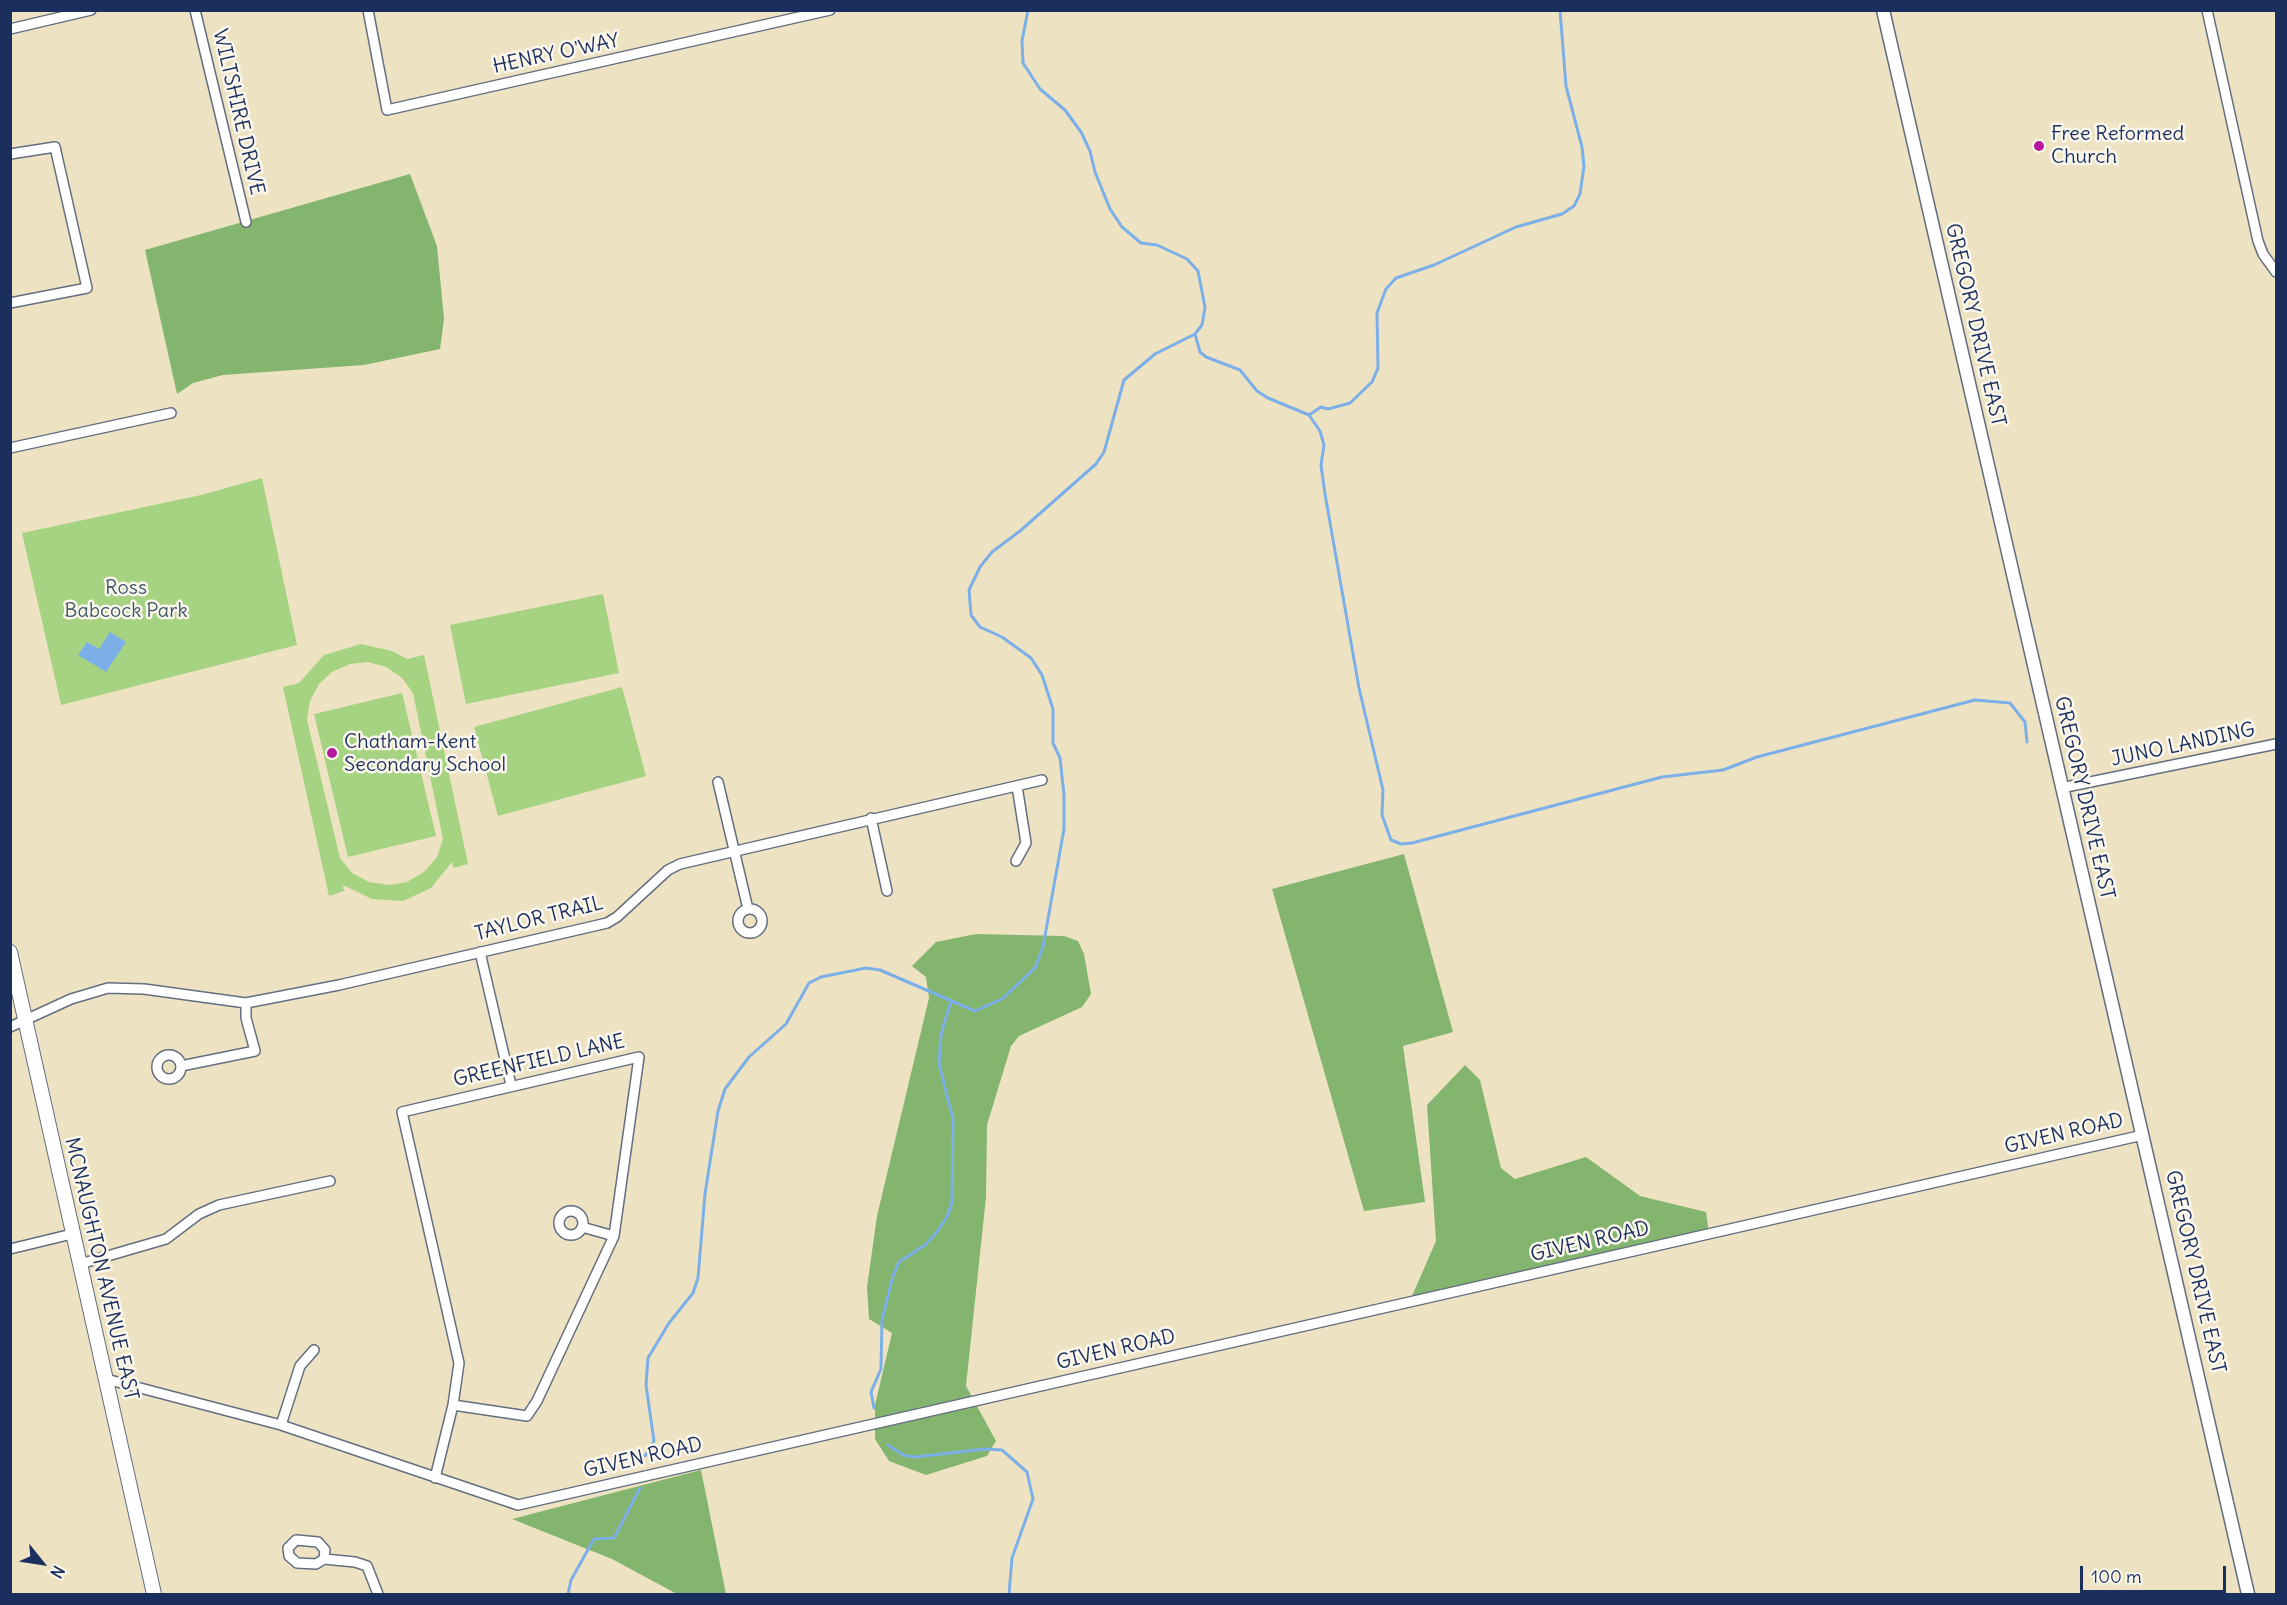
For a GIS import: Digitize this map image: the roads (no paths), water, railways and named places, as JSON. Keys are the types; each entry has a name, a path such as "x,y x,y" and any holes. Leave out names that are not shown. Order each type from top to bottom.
{"main road":[{"name":"MCNAUGHTON AVENUE EAST","path":"10,952 154,1594"}],"street":[{"path":"10,29 91,10"},
{"name":"WILTSHIRE DRIVE","path":"195,10 246,222"},
{"name":"HENRY O'WAY","path":"368,10 387,110 830,10"},
{"name":"GREGORY DRIVE EAST","path":"1882,10 2248,1594"},
{"path":"2207,10 2258,241 2263,254 2277,272"},
{"path":"10,154 55,147 87,288 10,303"},
{"path":"10,448 171,413"},
{"name":"JUNO LANDING","path":"2061,788 2277,744"},
{"name":"TAYLOR TRAIL","path":"10,1027 71,999 108,988 144,989 246,1003 339,985 607,923 668,870 680,864 1042,780"},
{"path":"718,782 748,909"},
{"path":"1016,861 1026,843 1017,786"},
{"path":"871,818 887,891"},
{"path":"480,952 511,1085"},
{"path":"181,1066 255,1052 246,1018 246,1003"},
{"name":"GREENFIELD LANE","path":"435,1478 453,1405 459,1363 402,1112 639,1057 614,1236 542,1391 527,1416 453,1405"},
{"name":"GIVEN ROAD","path":"106,1380 281,1425 518,1505 2143,1135"},
{"path":"80,1264 166,1239 200,1214 219,1204 330,1181"},
{"path":"582,1227 614,1236"},
{"path":"10,1249 72,1234"},
{"path":"281,1425 300,1366 314,1350"},
{"path":"324,1559 356,1562 367,1566 378,1594"}],"water":[{"path":"110,632 126,642 106,672 78,655 87,642 99,649"}],"waterway":[{"path":"645,1456 654,1441 646,1385 648,1358 669,1323 693,1293 698,1278 705,1194 718,1111 725,1089 749,1057 786,1024 809,983 821,977 866,968 880,970 975,1011 1002,999 1035,968 1043,947 1064,829 1064,795 1060,758 1053,743 1053,709 1042,675 1031,658 1002,637 980,627 971,615 969,590 980,567 992,552 1020,531 1096,464 1104,452 1124,380 1155,354 1195,334 1202,325 1205,307 1198,271 1187,259 1157,245 1141,243 1122,227 1110,209 1081,132 1065,110 1040,89 1023,63 1022,41 1028,10"},
{"path":"1309,415 1321,407 1328,409 1350,403 1372,382 1378,368 1377,313 1386,289 1396,278 1434,265 1516,227 1562,214 1574,206 1580,194 1584,166 1582,147 1566,86 1560,10"},
{"path":"1195,334 1200,352 1206,357 1240,370 1257,391 1309,415 1320,431 1324,445 1321,465 1325,494 1359,688 1383,790 1382,815 1391,840 1401,844 1412,843 1662,777 1723,770 1757,757 1975,700 2010,703 2025,722 2027,742"},
{"path":"874,1408 871,1392 881,1369 882,1320 893,1276 899,1262 925,1245 936,1233 947,1217 952,1202 953,1119 939,1064 941,1034 951,1001"},
{"path":"888,1445 903,1455 915,1457 985,1449 1002,1450 1027,1472 1033,1499 1012,1558 1009,1594"},
{"path":"568,1594 571,1580 594,1539 614,1538 640,1488"}],"place":[{"name":"Free Reformed Church","path":"2039,146"},
{"name":"Chatham-Kent Secondary School","path":"332,753"}],"park label":[{"name":"Ross Babcock Park","path":"126,600"}]}
